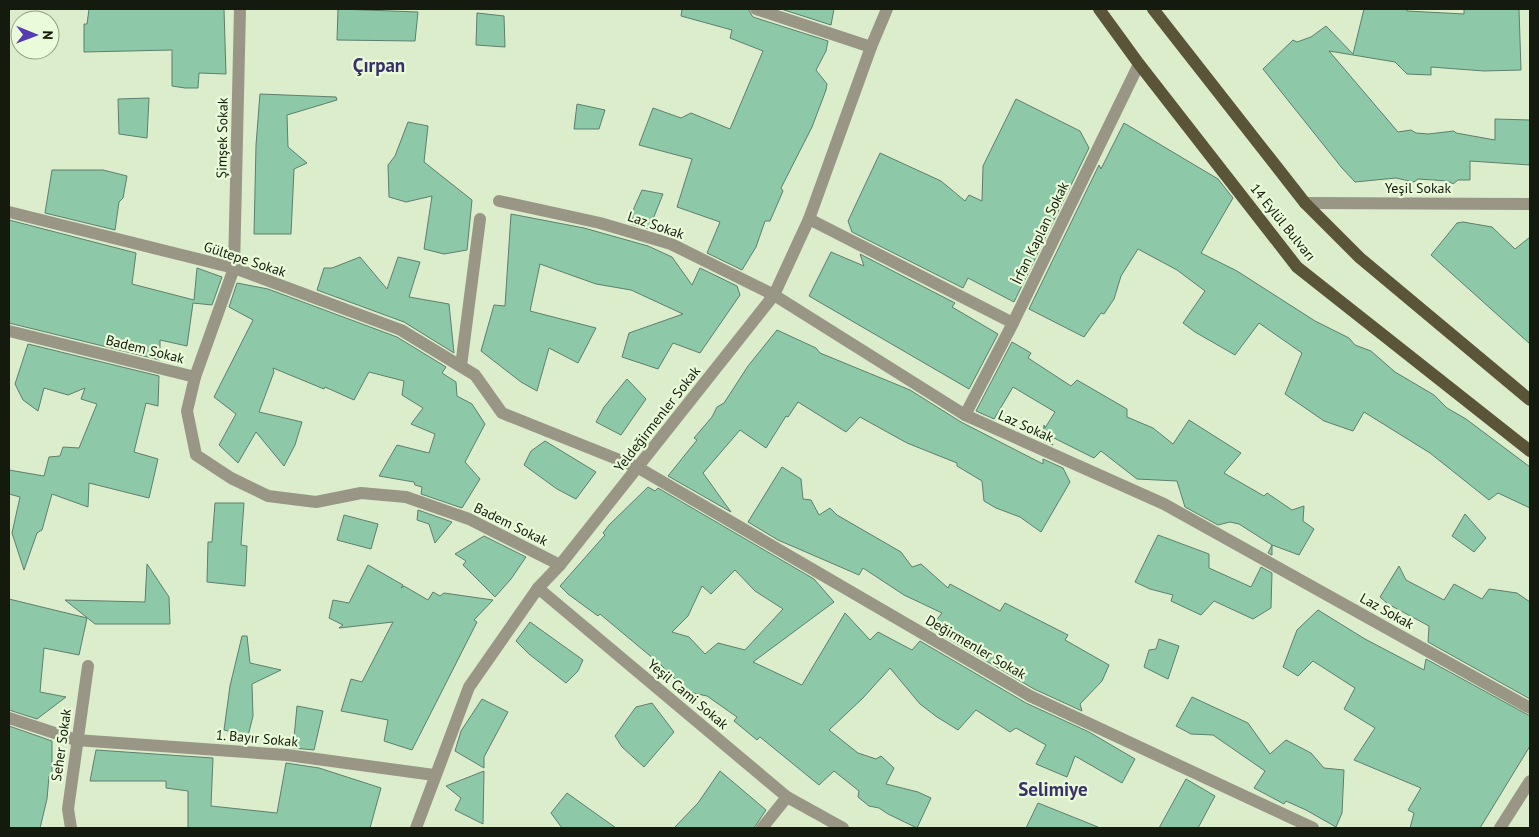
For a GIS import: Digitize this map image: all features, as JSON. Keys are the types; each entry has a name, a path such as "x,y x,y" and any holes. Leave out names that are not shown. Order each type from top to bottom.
{"main road":[{"name":"14 Eylül Bulvarı","path":"1099,9 1138,64 1297,267 1530,451"},
{"path":"1154,9 1305,202 1360,258 1530,400"}],"street":[{"name":"Şimşek Sokak","path":"195,377 234,268 240,9"},
{"path":"756,9 871,47"},
{"name":"Yeldeğirmenler Sokak","path":"416,828 434,775 469,687 538,588 560,565 774,295 809,219 871,47 887,9"},
{"name":"İrfan Kaplan Sokak","path":"965,415 1013,323 1138,64"},
{"name":"Laz Sokak","path":"499,201 600,223 671,244 774,295 965,415 1164,504 1530,708"},
{"name":"Yeşil Sokak","path":"1305,202 1530,204"},
{"name":"Gültepe Sokak","path":"9,212 234,268 401,330 475,375 502,413 637,467"},
{"path":"461,366 480,219"},
{"path":"809,219 1013,323"},
{"name":"Badem Sokak","path":"9,331 195,377 187,411 196,455 231,478 268,496 316,502 361,493 406,497 469,519 560,565"},
{"name":"Değirmenler Sokak","path":"637,467 1030,696 1313,828"},
{"name":"Yeşil Cami Sokak","path":"538,588 787,797 844,828"},
{"name":"Seher Sokak","path":"71,828 68,809 76,740 88,666"},
{"name":"1. Bayır Sokak","path":"9,718 76,740 287,755 434,775"},
{"path":"1500,828 1530,782"},
{"path":"762,828 787,797"}],"building":[{"path":"89,9 224,9 226,74 199,73 198,88 172,86 172,50 84,52 84,24 87,24"},
{"path":"338,9 418,12 415,41 337,40"},
{"path":"682,9 748,9 753,17 828,41 826,51 816,70 827,84 826,90 812,127 781,188 783,191 770,221 765,221 756,247 742,270 707,253 720,222 677,207 692,159 639,145 653,108 681,118 691,113 730,129 763,51 730,38 732,30 681,16"},
{"path":"781,9 834,9 831,25"},
{"path":"1364,9 1407,9 1407,11 1464,14 1464,9 1519,9 1521,70 1484,71 1431,67 1431,75 1407,74 1395,62 1329,51 1398,132 1411,130 1416,133 1428,134 1454,131 1456,133 1495,140 1495,119 1530,120 1530,165 1470,161 1470,180 1458,180 1453,184 1448,181 1418,179 1414,182 1396,178 1355,182 1263,69 1293,40 1297,42 1311,37 1326,26 1353,54"},
{"path":"477,13 504,16 505,47 476,45"},
{"path":"260,94 336,97 337,100 287,115 288,147 307,163 294,169 291,234 254,234 256,145"},
{"path":"149,98 147,138 119,134 118,99"},
{"path":"1016,99 1080,131 1089,148 1014,302 968,278 963,288 852,232 848,221 880,153 941,181 965,201 969,195 982,201 983,166"},
{"path":"577,104 605,110 599,129 574,129"},
{"path":"408,122 428,126 424,162 472,200 467,250 444,254 424,249 432,196 406,202 389,197 388,165 395,156"},
{"path":"1124,123 1218,179 1233,198 1201,253 1237,271 1315,321 1349,338 1355,345 1371,351 1395,372 1434,395 1447,408 1466,419 1530,467 1530,508 1498,493 1489,500 1430,453 1364,412 1353,431 1324,421 1285,394 1302,353 1259,323 1235,355 1195,332 1183,323 1205,291 1177,270 1138,249 1121,276 1114,299 1104,314 1101,313 1084,337 1029,309 1099,165 1101,169"},
{"path":"52,170 103,170 127,176 123,198 119,202 115,230 45,213"},
{"path":"642,190 663,194 649,229 631,224 634,208"},
{"path":"511,214 584,228 648,246 672,257 692,285 700,268 737,286 740,295 700,353 673,343 658,369 622,357 629,333 683,314 631,290 596,284 540,264 530,311 596,328 578,363 549,348 537,391 521,382 481,351 494,305 505,306"},
{"path":"9,220 136,253 132,284 194,300 197,268 222,277 212,305 193,303 187,346 160,340 160,360 9,323"},
{"path":"1463,222 1492,227 1515,249 1530,237 1530,344 1431,255 1457,223"},
{"path":"831,252 864,266 860,254 955,303 952,307 998,334 969,389 809,296"},
{"path":"360,257 387,289 398,257 420,262 409,297 449,304 454,353 404,322 317,290 324,268 332,268"},
{"path":"237,283 268,289 397,337 446,367 442,373 456,382 457,396 472,404 485,424 465,462 480,479 462,508 421,494 422,487 415,485 414,482 379,476 397,445 429,453 435,434 411,424 423,408 402,395 404,381 369,372 354,400 273,368 274,372 259,412 302,422 295,445 284,466 256,432 238,463 219,445 236,414 214,397 253,320 229,307"},
{"path":"777,330 816,348 820,353 910,390 961,422 1043,464 1043,459 1063,468 1070,482 1041,532 1020,517 996,508 984,501 982,481 957,466 957,463 907,443 860,417 846,432 798,402 788,417 786,416 766,448 740,430 703,473 731,512 668,476 697,440 694,438 712,417 717,407 724,403 748,366"},
{"path":"1012,342 1031,353 1028,358 1071,386 1077,380 1127,409 1127,417 1153,428 1173,444 1189,420 1241,453 1224,473 1264,496 1267,493 1292,510 1304,506 1303,521 1314,529 1299,555 1272,545 1239,524 1230,522 1218,525 1185,507 1177,481 1137,479 1101,451 1094,458 1048,435 1053,445 1043,441 1044,425 1045,428 1055,412 1013,387 994,419 976,411"},
{"path":"28,344 159,376 158,406 146,403 134,452 158,459 149,498 89,483 88,507 52,494 42,530 37,533 24,570 12,533 20,497 9,494 9,470 44,476 49,457 60,456 63,447 79,448 97,404 81,399 85,388 68,395 44,388 38,411 23,400 15,384"},
{"path":"627,379 646,399 621,435 596,422 604,407"},
{"path":"545,441 596,472 576,499 557,489 524,465 531,451"},
{"path":"782,467 801,479 803,499 811,500 819,515 830,508 837,515 901,552 912,567 921,564 948,588 950,584 1000,611 1005,603 1068,635 1065,640 1109,665 1102,681 1080,704 1082,711 1034,689 930,628 942,613 904,595 863,568 859,575 778,540 748,522"},
{"path":"648,487 655,491 658,488 814,579 834,602 753,662 802,685 845,613 870,640 878,632 912,650 920,641 1026,703 1089,732 1135,759 1122,783 1075,756 1067,777 1036,764 1046,745 1016,728 1010,732 976,710 958,730 920,704 890,668 863,698 829,730 858,753 876,759 881,756 894,768 886,784 918,792 931,798 917,828 879,808 869,806 858,797 859,791 834,771 819,785 760,737 757,740 734,721 737,717 707,696 688,692 661,665 600,614 598,616 560,586 605,535 603,533","holes":["735,570 755,591 783,609 745,650 718,643 705,654 689,637 672,632 688,616 702,586 711,594"]},
{"path":"215,503 244,503 241,545 247,546 245,586 207,582 208,542 212,542"},
{"path":"418,510 452,522 435,543 429,524 417,520"},
{"path":"1465,514 1486,538 1474,552 1452,536"},
{"path":"344,515 378,524 371,549 337,540"},
{"path":"1158,535 1209,554 1209,568 1251,587 1261,567 1272,573 1271,608 1253,619 1214,601 1201,615 1171,601 1173,595 1150,589 1135,582"},
{"path":"484,536 526,557 511,579 495,597 463,565 466,561 455,554"},
{"path":"1272,545 1272,555 1268,553"},
{"path":"147,564 169,597 170,624 95,624 65,600 145,602"},
{"path":"368,565 403,585 401,588 404,586 428,600 433,592 440,596 444,593 493,600 474,620 477,622 412,750 384,741 388,720 341,711 351,679 362,682 393,622 339,628 343,625 329,618 333,600 349,603"},
{"path":"1399,566 1406,580 1444,600 1454,584 1482,599 1489,589 1517,593 1530,602 1530,699 1428,642 1429,626 1388,604 1380,597"},
{"path":"9,599 87,618 79,655 44,648 40,692 66,697 37,719 9,710"},
{"path":"1318,610 1365,639 1424,670 1426,659 1530,716 1530,746 1480,828 1410,828 1414,813 1408,810 1421,788 1354,760 1375,728 1344,709 1355,688 1313,661 1298,676 1283,667 1297,630"},
{"path":"530,622 583,660 578,671 566,683 529,654 516,641"},
{"path":"242,636 247,636 250,663 281,670 252,684 253,716 248,736 224,730 230,686"},
{"path":"1159,639 1179,646 1168,679 1144,667 1149,650 1156,649"},
{"path":"1192,697 1248,723 1270,754 1286,740 1311,753 1324,768 1344,770 1342,813 1336,827 1306,810 1286,801 1284,804 1254,788 1265,771 1213,735 1191,734 1176,726"},
{"path":"482,699 508,712 484,757 484,768 455,751 461,731"},
{"path":"652,703 674,732 644,767 622,747 615,736 636,707"},
{"path":"297,706 323,711 314,750 293,748"},
{"path":"9,726 52,741 52,776 49,776 47,799 40,828 9,828"},
{"path":"96,750 213,758 211,806 277,813 286,763 319,768 381,788 370,828 188,828 188,791 166,788 166,781 90,781"},
{"path":"484,771 483,824 455,810 461,798 446,786"},
{"path":"720,771 766,810 754,828 674,828 698,803"},
{"path":"1186,779 1215,796 1198,828 1159,828"},
{"path":"567,793 616,828 562,828 551,813"},
{"path":"1038,803 1098,827 1098,828 1026,828"}],"district":[{"name":"Çırpan","path":"379,65"},
{"name":"Selimiye","path":"1053,789"}]}
